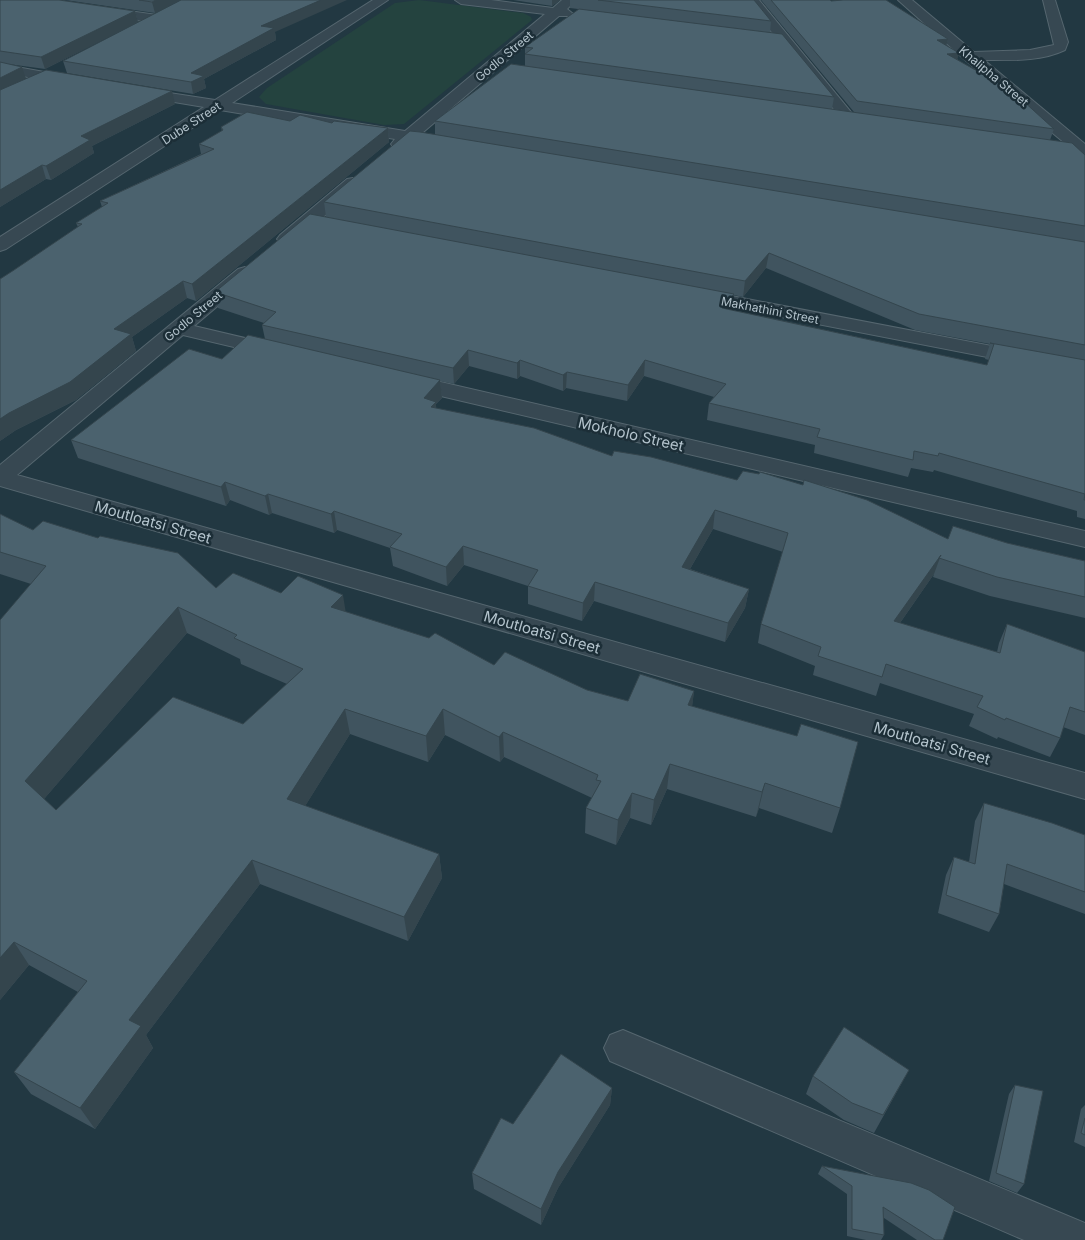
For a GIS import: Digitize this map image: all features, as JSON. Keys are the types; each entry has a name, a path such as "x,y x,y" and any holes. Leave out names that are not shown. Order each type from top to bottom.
{"street":[{"path":"26,0 157,20"},
{"name":"Dube Street","path":"0,245 382,0"},
{"path":"461,0 556,12"},
{"path":"752,0 855,121 831,117"},
{"name":"Khalipha Street","path":"904,0 1085,153"},
{"path":"969,56 1043,53 1056,50 1060,47 1061,42 1049,0"},
{"name":"Godlo Street","path":"387,155 556,12 572,7"},
{"path":"140,28 171,12"},
{"path":"768,38 787,41"},
{"path":"23,88 63,67"},
{"path":"489,67 509,70"},
{"path":"0,68 84,83"},
{"path":"122,89 458,145"},
{"path":"1056,149 1085,153"},
{"path":"273,250 366,173"},
{"path":"308,221 328,225"},
{"name":"Godlo Street","path":"0,478 258,262"},
{"name":"Makhathini Street","path":"677,292 1085,370"},
{"path":"178,328 294,355"},
{"name":"Mokholo Street","path":"381,375 1085,539"},
{"name":"Moutloatsi Street","path":"0,478 1085,786"},
{"path":"623,1048 1074,1240"}],"green space":[{"path":"419,0 523,13 531,17 532,20 404,124 384,125 266,104 259,97 267,88 395,3"}],"building":[{"path":"0,0 59,0 135,11 41,57 0,51"},
{"path":"139,0 156,0 152,2"},
{"path":"181,0 321,0 261,26 274,28 191,73 204,76 191,82 63,61"},
{"path":"598,0 754,0 771,21"},
{"path":"771,0 886,0 948,39 937,40 959,53 947,54 1011,90 1054,129 857,101"},
{"path":"579,9 782,34 834,97 525,54 533,48 525,47"},
{"path":"0,62 22,67 0,78"},
{"path":"511,64 1072,143 1085,155 1085,226 435,121"},
{"path":"46,70 172,91 81,136 90,140 0,190 0,90"},
{"path":"247,112 290,121 300,115 332,123 334,121 388,128 192,284 183,281 114,329 131,334 70,382 0,419 0,279 82,224 76,223 108,203 100,201 214,149 199,144 223,130 221,127"},
{"path":"410,131 1085,242 1085,345 919,314 769,253 745,281 324,202"},
{"path":"310,214 734,294 722,308 987,365 994,344 990,343 1085,360 1085,494 939,453 938,456 914,451 913,460 817,437 820,429 709,403 726,384 645,360 628,385 567,372 563,375 520,360 517,363 468,350 453,368 262,325 276,312 215,292"},
{"path":"248,335 440,380 424,398 436,402 431,407 534,428 612,456 614,451 651,457 737,480 743,471 759,474 760,472 803,485 804,480 867,500 948,539 953,526 1007,543 1085,561 1085,597 997,577 939,558 941,555 894,621 1000,653 1007,624 1085,652 1085,712 1070,707 1060,738 1006,718 1005,720 977,707 983,696 886,664 882,677 818,656 821,647 761,624 788,533 715,510 682,567 749,589 728,623 595,582 583,603 528,586 538,570 463,546 446,567 390,547 402,534 334,511 331,514 268,494 265,496 225,482 221,487 71,440 189,349 222,359"},
{"path":"0,514 33,530 43,521 98,538 100,536 178,553 216,588 233,573 281,593 298,576 343,595 331,607 429,638 435,633 494,665 505,652 587,690 628,701 640,674 694,691 688,705 797,736 801,724 858,742 840,808 765,783 762,792 670,764 654,800 632,793 618,820 586,808 601,781 596,780 598,775 503,732 499,737 443,709 426,736 345,709 287,799 439,854 404,917 252,860 129,1020 141,1026 80,1108 14,1072 87,981 14,942 0,958 0,620 46,566 0,552","holes":["178,607 237,635 234,638 303,669 243,724 173,697 56,810 25,781"]},
{"path":"984,803 1085,835 1085,892 1007,864 999,914 946,895 954,857 975,864"},
{"path":"844,1027 909,1070 883,1115 852,1103 813,1076"},
{"path":"561,1054 612,1088 558,1172 541,1209 472,1173 501,1118 513,1124"},
{"path":"1015,1085 1043,1091 1024,1184 996,1173"},
{"path":"1085,1118 1085,1135 1081,1133"},
{"path":"822,1166 911,1183 929,1190 955,1207 943,1240 935,1240 883,1207 884,1235 852,1229 852,1186"}]}
